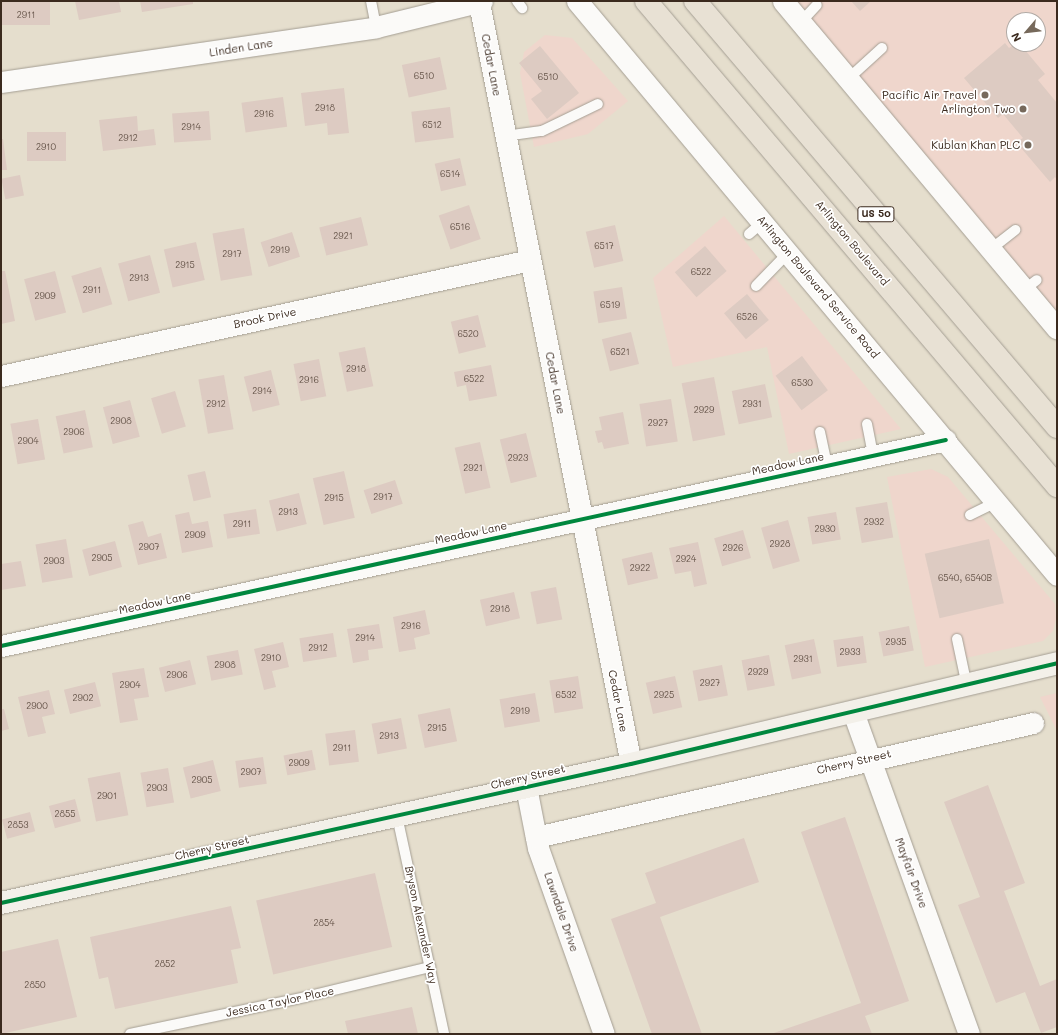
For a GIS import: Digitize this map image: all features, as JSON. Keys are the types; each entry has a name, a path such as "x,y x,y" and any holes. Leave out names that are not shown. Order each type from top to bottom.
{"highway":[{"name":"Arlington Boulevard","path":"646,1 1057,486"},
{"name":"US 50","path":"695,1 1057,428"}],"street":[{"name":"Arlington Boulevard Service Road","path":"577,1 756,228 789,252 1057,575"},
{"path":"783,1 991,249 1031,285 1057,329"},
{"name":"Linden Lane","path":"1,82 181,58 376,27 480,2"},
{"name":"Cedar Lane","path":"480,2 505,136 631,764"},
{"name":"Brook Drive","path":"1,376 530,260"},
{"name":"Meadow Lane","path":"1,646 827,464 946,440"},
{"name":"Cherry Street","path":"1,903 631,764 967,686 1057,663"},
{"name":"Mayfair Drive","path":"853,712 969,1034"},
{"name":"Cherry Street","path":"536,837 870,758 1033,723"},
{"name":"Lawndale Drive","path":"526,787 536,837 604,1034"}],"lane":[{"path":"371,1 376,27"},
{"path":"801,22 817,5"},
{"path":"848,79 882,48"},
{"path":"505,136 542,132 598,104"},
{"path":"991,249 1015,230"},
{"path":"756,286 789,252"},
{"path":"867,424 873,455"},
{"path":"820,432 827,464"},
{"path":"970,515 997,502"},
{"path":"957,639 967,686"},
{"name":"Bryson Alexander Way","path":"397,816 444,1034"},
{"name":"Jessica Taylor Place","path":"130,1034 305,998 430,968"}],"shaded area":[{"path":"796,1 1057,1 1057,312"},
{"path":"545,35 572,38 628,101 588,134 534,147 520,73 524,52"},
{"path":"724,216 901,429 789,454 767,347 673,367 653,278"},
{"path":"931,469 948,477 1055,604 1056,619 1053,631 1043,641 925,667 887,477"},
{"path":"1057,693 1057,731 1040,697"}],"building":[{"path":"1,1 50,1 50,25 1,25"},
{"path":"75,1 119,1 121,12 79,20"},
{"path":"140,1 193,1 193,4 142,12"},
{"path":"851,1 871,1 860,11"},
{"name":"Arlington Two","path":"1005,43 1006,52 1027,52 1045,74 1038,80 1057,103 1057,180 1055,177 1050,182 1016,142 1023,138 1003,114 998,118 964,78"},
{"path":"540,46 579,93 547,119 531,99 542,91 519,63"},
{"path":"440,57 447,89 409,97 402,65"},
{"path":"344,88 349,133 328,135 327,123 305,126 301,93"},
{"path":"283,97 287,127 246,133 241,103"},
{"path":"450,107 454,138 415,143 411,112"},
{"path":"209,111 211,140 174,143 172,114"},
{"path":"137,116 138,131 154,129 156,145 103,151 99,120"},
{"path":"27,132 66,132 66,161 27,161"},
{"path":"1,139 3,139 7,170 1,170"},
{"path":"460,158 466,185 441,191 435,164"},
{"path":"20,175 24,196 5,199 1,179"},
{"path":"469,205 481,239 450,249 439,215"},
{"path":"361,217 368,245 326,256 319,227"},
{"path":"615,225 623,261 594,268 586,232"},
{"path":"244,228 252,275 221,281 212,234"},
{"path":"292,232 300,257 269,267 261,242"},
{"path":"196,242 205,280 173,287 164,249"},
{"path":"705,246 727,271 696,297 675,272"},
{"path":"150,255 160,293 128,301 118,264"},
{"path":"101,267 112,304 83,313 71,276"},
{"path":"1,271 5,271 15,321 1,324"},
{"path":"55,271 66,313 35,321 24,279"},
{"path":"622,287 627,319 598,323 593,292"},
{"path":"747,294 769,320 746,339 724,313"},
{"path":"478,315 486,347 459,354 451,322"},
{"path":"631,332 639,364 610,371 602,339"},
{"path":"365,347 373,386 347,392 339,353"},
{"path":"802,356 828,390 802,410 776,376"},
{"path":"319,359 326,396 301,401 293,364"},
{"path":"491,365 497,396 469,401 466,385 457,387 454,372"},
{"path":"271,370 280,405 253,412 244,377"},
{"path":"224,375 234,429 208,434 198,380"},
{"path":"714,377 725,435 693,441 682,383"},
{"path":"765,384 772,417 739,424 732,391"},
{"path":"175,391 186,426 162,434 151,398"},
{"path":"671,399 678,441 646,446 639,404"},
{"path":"130,400 140,437 113,444 103,407"},
{"path":"85,410 93,447 64,453 56,416"},
{"path":"623,412 629,444 604,449 602,442 598,443 595,431 602,430 599,417"},
{"path":"38,419 45,459 18,464 10,424"},
{"path":"526,433 537,477 511,483 500,440"},
{"path":"480,442 491,488 465,494 455,448"},
{"path":"205,471 211,497 194,501 187,475"},
{"path":"344,471 355,518 324,525 313,478"},
{"path":"395,480 403,504 371,514 364,490"},
{"path":"299,493 307,524 277,532 269,500"},
{"path":"887,502 893,537 862,543 855,508"},
{"path":"256,509 260,534 227,539 223,514"},
{"path":"189,512 192,524 208,521 213,547 182,553 175,515"},
{"path":"836,512 841,540 812,545 807,517"},
{"path":"788,520 800,561 773,569 761,528"},
{"path":"143,521 148,537 161,533 167,558 138,565 128,525"},
{"path":"743,530 751,558 722,566 714,538"},
{"path":"66,539 73,577 42,583 35,544"},
{"path":"989,539 1004,603 940,618 925,554"},
{"path":"115,541 122,567 89,576 82,550"},
{"path":"698,542 707,584 694,587 691,571 675,574 669,548"},
{"path":"652,552 658,578 628,585 622,559"},
{"path":"21,561 26,586 1,590 1,564"},
{"path":"556,587 562,619 537,624 530,592"},
{"path":"514,592 520,618 486,626 480,600"},
{"path":"425,610 430,634 414,638 416,649 399,652 393,617"},
{"path":"379,624 383,648 368,650 369,660 353,663 347,629"},
{"path":"909,626 914,651 883,656 879,632"},
{"path":"333,633 337,657 303,662 299,638"},
{"path":"863,636 867,663 837,667 833,640"},
{"path":"814,639 821,673 792,679 785,645"},
{"path":"283,642 289,667 272,671 276,687 264,690 254,649"},
{"path":"238,650 243,675 211,681 207,656"},
{"path":"769,655 775,685 747,691 742,660"},
{"path":"190,660 196,684 165,692 159,668"},
{"path":"722,665 728,695 698,701 693,671"},
{"path":"144,668 149,697 134,699 138,720 120,723 112,673"},
{"path":"578,676 583,709 555,713 549,681"},
{"path":"675,676 682,707 653,714 646,683"},
{"path":"95,682 101,706 70,714 64,690"},
{"path":"49,690 55,714 42,717 46,733 28,737 18,697"},
{"path":"535,693 540,722 505,728 500,699"},
{"path":"450,708 457,741 425,748 418,715"},
{"path":"1,709 4,709 9,729 1,731"},
{"path":"401,718 407,748 377,754 372,724"},
{"path":"355,730 359,762 329,765 325,734"},
{"path":"312,750 316,770 287,775 284,756"},
{"path":"263,757 267,784 239,788 235,761"},
{"path":"213,760 221,791 191,799 183,767"},
{"path":"168,768 174,802 147,807 140,773"},
{"path":"120,772 128,815 96,821 88,778"},
{"path":"988,785 1025,883 1004,891 1040,986 1057,979 1057,1027 1041,1033 1025,992 996,1003 958,905 980,897 944,802"},
{"path":"75,799 81,821 55,828 49,806"},
{"path":"30,812 35,831 7,839 2,820"},
{"path":"845,817 909,1001 865,1016 872,1034 771,1034 861,1003 801,832"},
{"path":"744,838 759,882 660,917 702,1034 652,1034 611,919 656,903 645,873"},
{"path":"375,873 392,947 273,974 256,900"},
{"path":"231,906 241,948 231,950 238,983 115,1009 108,977 99,979 90,937"},
{"path":"58,939 77,1017 1,1034 1,952"},
{"path":"412,1007 418,1034 348,1034 345,1021"}],"cycle path":[{"path":"1,646 946,440"},
{"path":"1,903 631,764 1057,663"}],"place":[{"name":"Pacific Air Travel","path":"985,95"},
{"name":"Arlington Two","path":"1023,109"},
{"name":"Kublan Khan PLC","path":"1028,145"}]}
